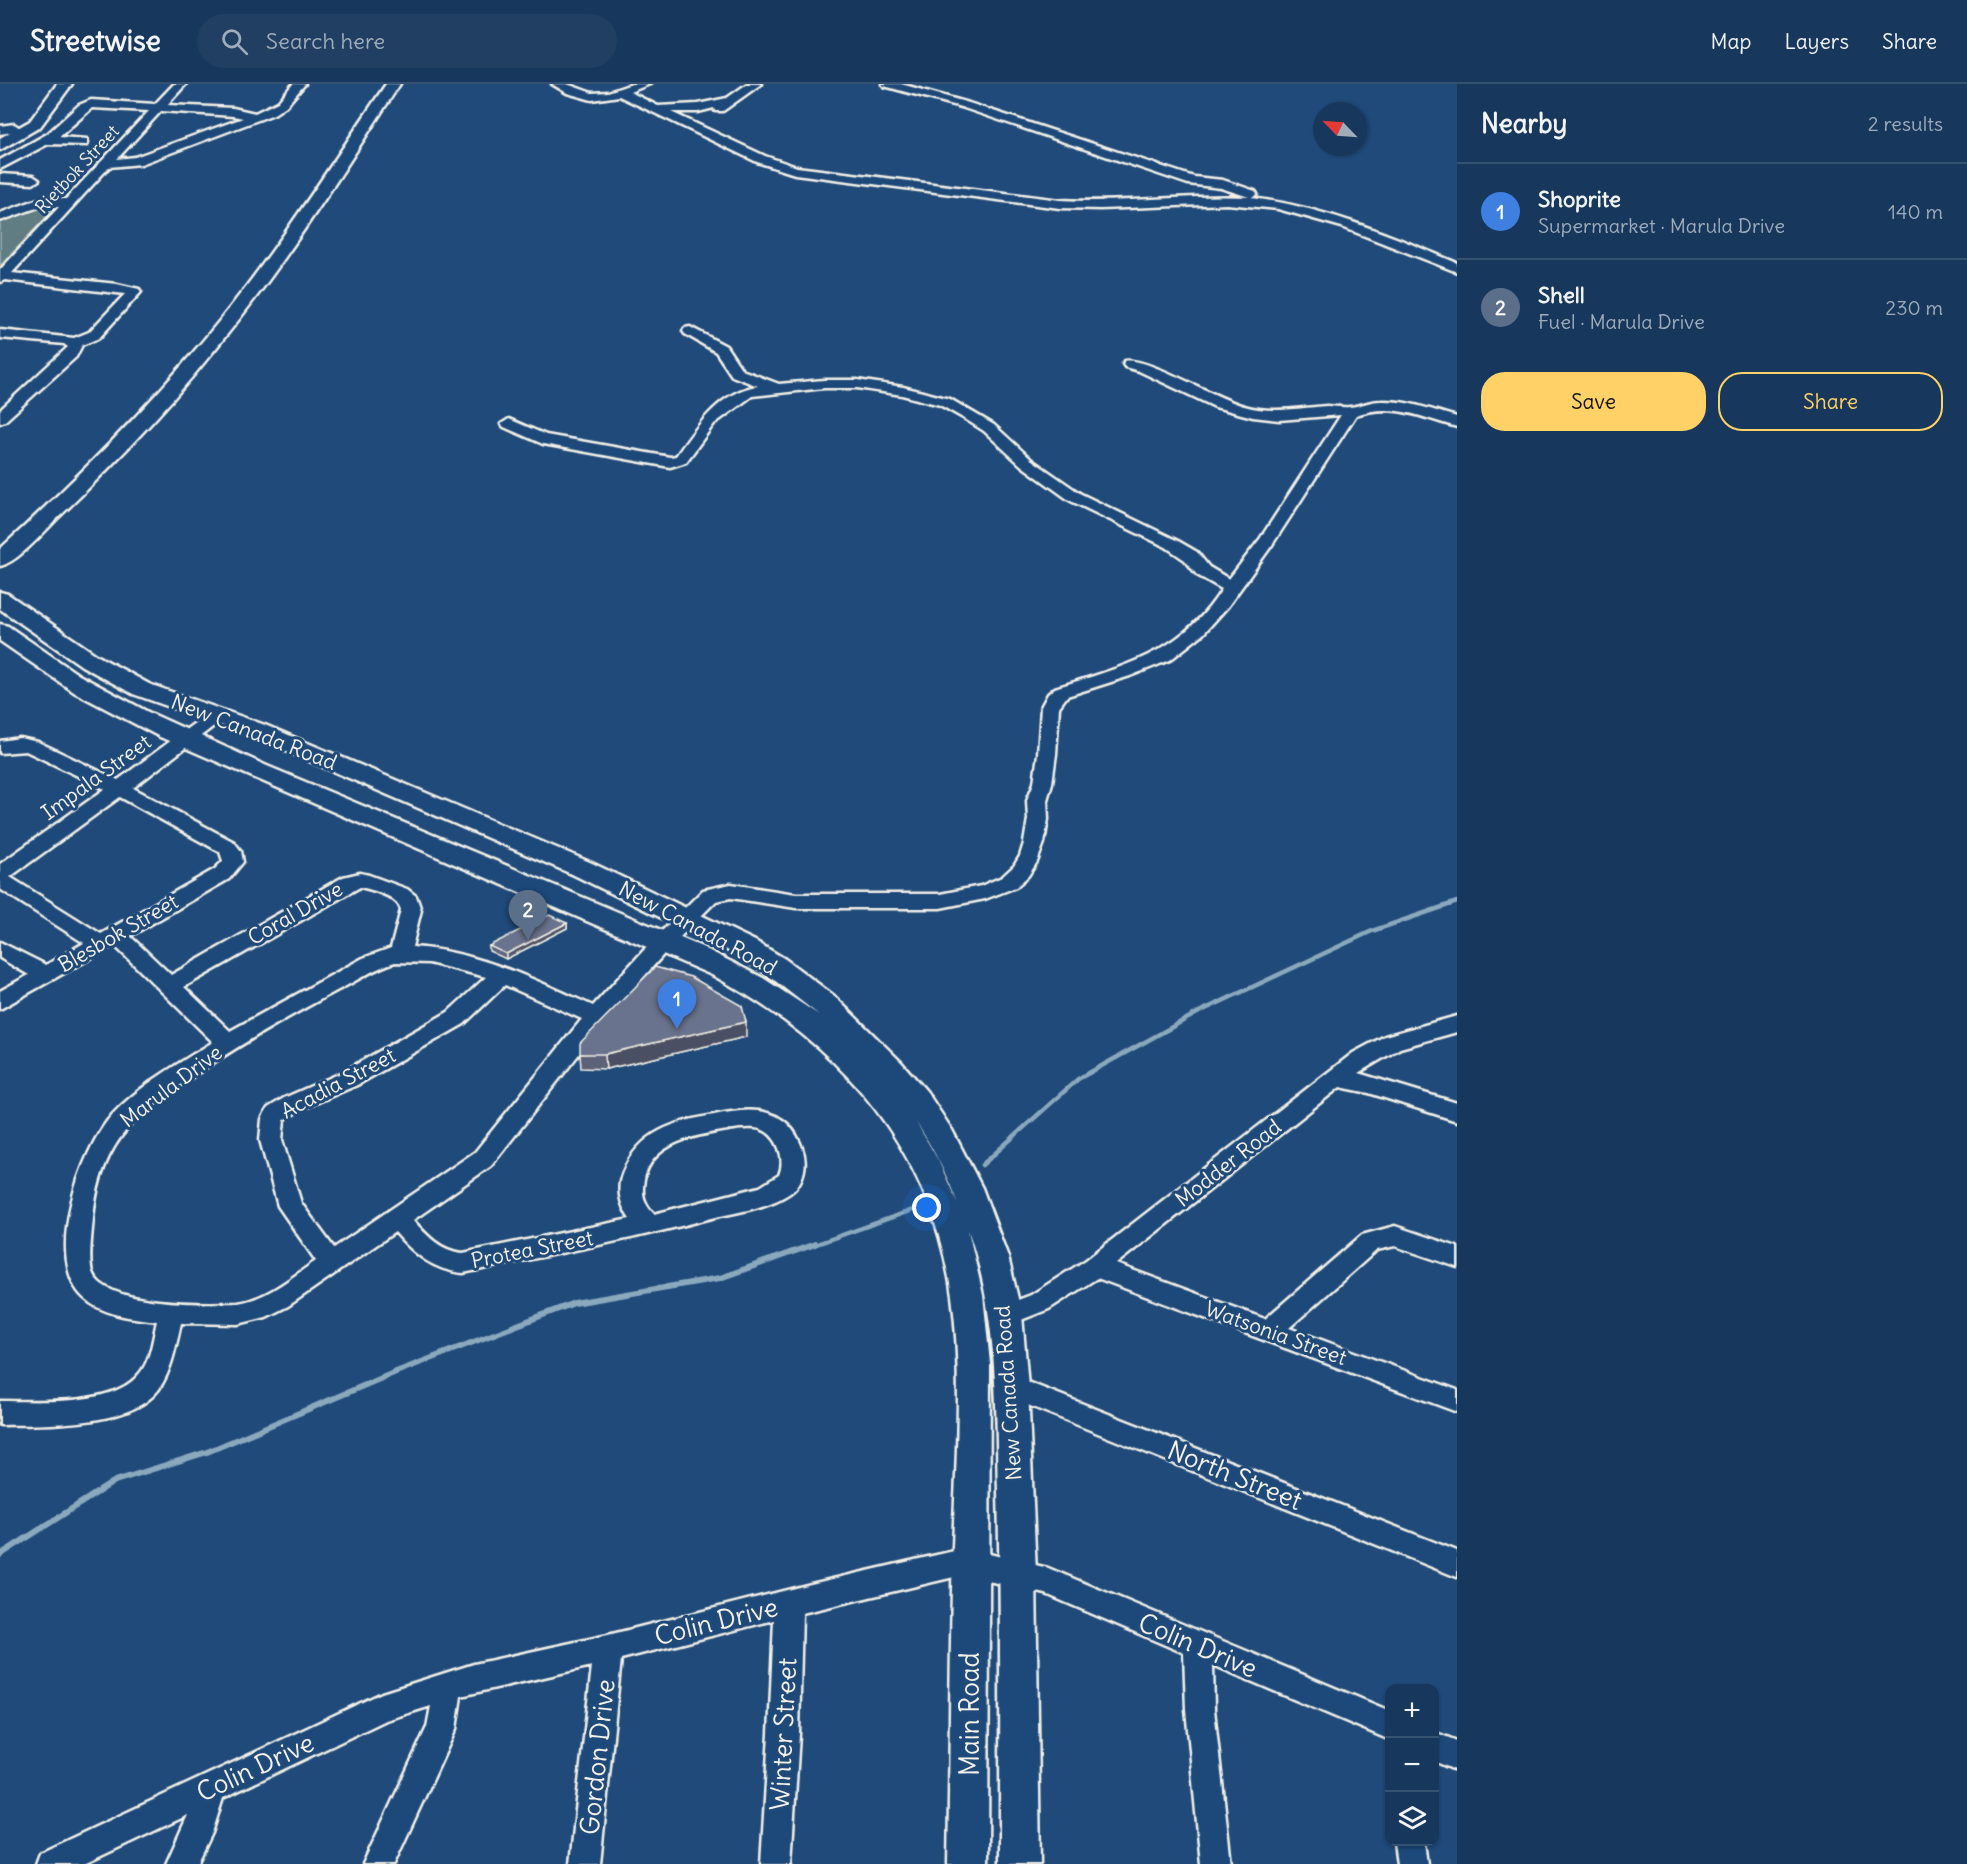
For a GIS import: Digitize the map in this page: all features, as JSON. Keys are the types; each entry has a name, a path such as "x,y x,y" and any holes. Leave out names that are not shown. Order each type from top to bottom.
{"main road":[{"path":"0,136 29,114 51,84"},
{"path":"0,145 35,124 65,84"},
{"path":"0,542 114,434 206,332 288,223 383,84"},
{"path":"0,560 103,461 210,343 271,265 393,84"},
{"name":"New Canada Road","path":"0,599 80,655 125,682 323,758 583,869 761,956 823,1002 903,1082 954,1194 993,1257 1006,1315 1012,1387 1018,1573"},
{"name":"New Canada Road","path":"0,631 79,685 188,739 503,876 663,942 745,980 776,998 810,1023 851,1061 932,1148"},
{"name":"New Canada Road","path":"954,1194 960,1260 971,1336 970,1564"},
{"name":"Main Road","path":"968,1864 970,1564"},
{"path":"1018,1573 1020,1864"}],"street":[{"name":"Rietbok Street","path":"1,277 180,84"},
{"path":"106,164 134,163 255,117 279,107 299,84"},
{"path":"558,84 577,94 593,98 620,93 644,84"},
{"path":"725,141 712,121 717,110 755,84"},
{"path":"888,84 965,105 1192,181 1223,184 1279,205 1346,224 1457,268"},
{"path":"620,93 761,159 795,170 1014,199 1105,205 1204,199 1241,200 1279,205"},
{"path":"647,105 687,108 731,101"},
{"path":"0,165 47,140 65,126 78,110 87,105 238,112 255,117"},
{"path":"47,140 83,142"},
{"path":"0,178 33,180"},
{"path":"0,217 38,203 70,203"},
{"path":"0,334 58,339 75,343 94,335 134,292 117,288 1,277"},
{"path":"690,331 721,349 737,373 779,388"},
{"path":"4,349 16,336"},
{"path":"0,418 71,354 75,343"},
{"path":"1130,364 1144,368 1225,405 1248,412 1281,416 1306,414 1331,408 1351,412 1370,405 1395,405 1457,422"},
{"path":"508,424 543,439 670,462 681,459 709,421 748,392 857,384 903,391 945,402 989,428 1027,463 1075,497 1172,544 1191,556 1203,571 1231,587 1292,506 1351,412"},
{"name":"Marula Drive","path":"596,1016 502,975 442,957 400,954 365,967 228,1043 137,1107 111,1133 91,1167 80,1215 80,1272 88,1286 103,1299 116,1304 172,1311 237,1314 249,1312 279,1299 483,1159 596,1016 663,942 710,896 731,891 796,902 940,901 985,892 1009,882 1021,871 1030,857 1034,843 1038,819 1036,800 1043,783 1048,717 1054,698 1061,692 1124,672 1170,651 1208,619 1231,587"},
{"name":"Impala Street","path":"0,874 217,716"},
{"path":"4,746 31,746 119,788"},
{"name":"Blesbok Street","path":"0,1001 222,874 232,862 231,851 227,846 119,788"},
{"path":"0,880 108,939 169,986 228,1043"},
{"name":"Coral Drive","path":"169,986 326,894 355,880 373,883 409,901 411,910 400,954"},
{"path":"0,949 46,975"},
{"name":"Acadia Street","path":"330,1262 290,1206 271,1140 270,1128 273,1119 276,1114 292,1104 349,1079 456,1018 502,975"},
{"name":"Modder Road","path":"1006,1315 1040,1302 1095,1267 1376,1049 1457,1024"},
{"path":"1336,1078 1369,1084 1457,1112"},
{"name":"Protea Street","path":"396,1218 429,1251 441,1259 463,1263 649,1225 765,1195 789,1179 794,1165 789,1144 773,1125 762,1120 740,1119 694,1129 659,1140 638,1162 632,1180 633,1203 649,1225"},
{"path":"1270,1330 1370,1242 1395,1236 1457,1257"},
{"name":"Watsonia Street","path":"1095,1267 1457,1401"},
{"path":"0,1413 59,1411 107,1404 132,1396 150,1382 172,1311"},
{"name":"North Street","path":"1012,1387 1457,1564"},
{"name":"Colin Drive","path":"51,1864 382,1707 446,1687 559,1658 608,1649 954,1564 970,1564 1048,1581 1198,1647 1385,1724"},
{"name":"Winter Street","path":"776,1864 785,1722 788,1603"},
{"path":"1198,1647 1200,1709 1216,1864"},
{"name":"Gordon Drive","path":"585,1863 608,1649"},
{"path":"378,1864 441,1729 447,1698 446,1687"},
{"path":"1439,1748 1457,1756"},
{"path":"181,1864 197,1833 212,1786"},
{"path":"1409,1846 1412,1864"}],"green space":[{"path":"40,206 52,211 0,266 0,220"}],"building":[{"path":"549,915 567,923 506,954 489,946"},
{"path":"655,967 691,977 742,1006 746,1022 605,1054 580,1054 580,1043"}],"waterway":[{"path":"982,1165 1078,1079 1199,1012 1372,931 1457,902"},
{"path":"811,1246 921,1207"},
{"path":"0,1555 115,1481 207,1452 396,1372 574,1303 720,1278 815,1244"}],"place":[{"name":"Shell","path":"528,940"},
{"name":"Shoprite","path":"677,1029"}]}
